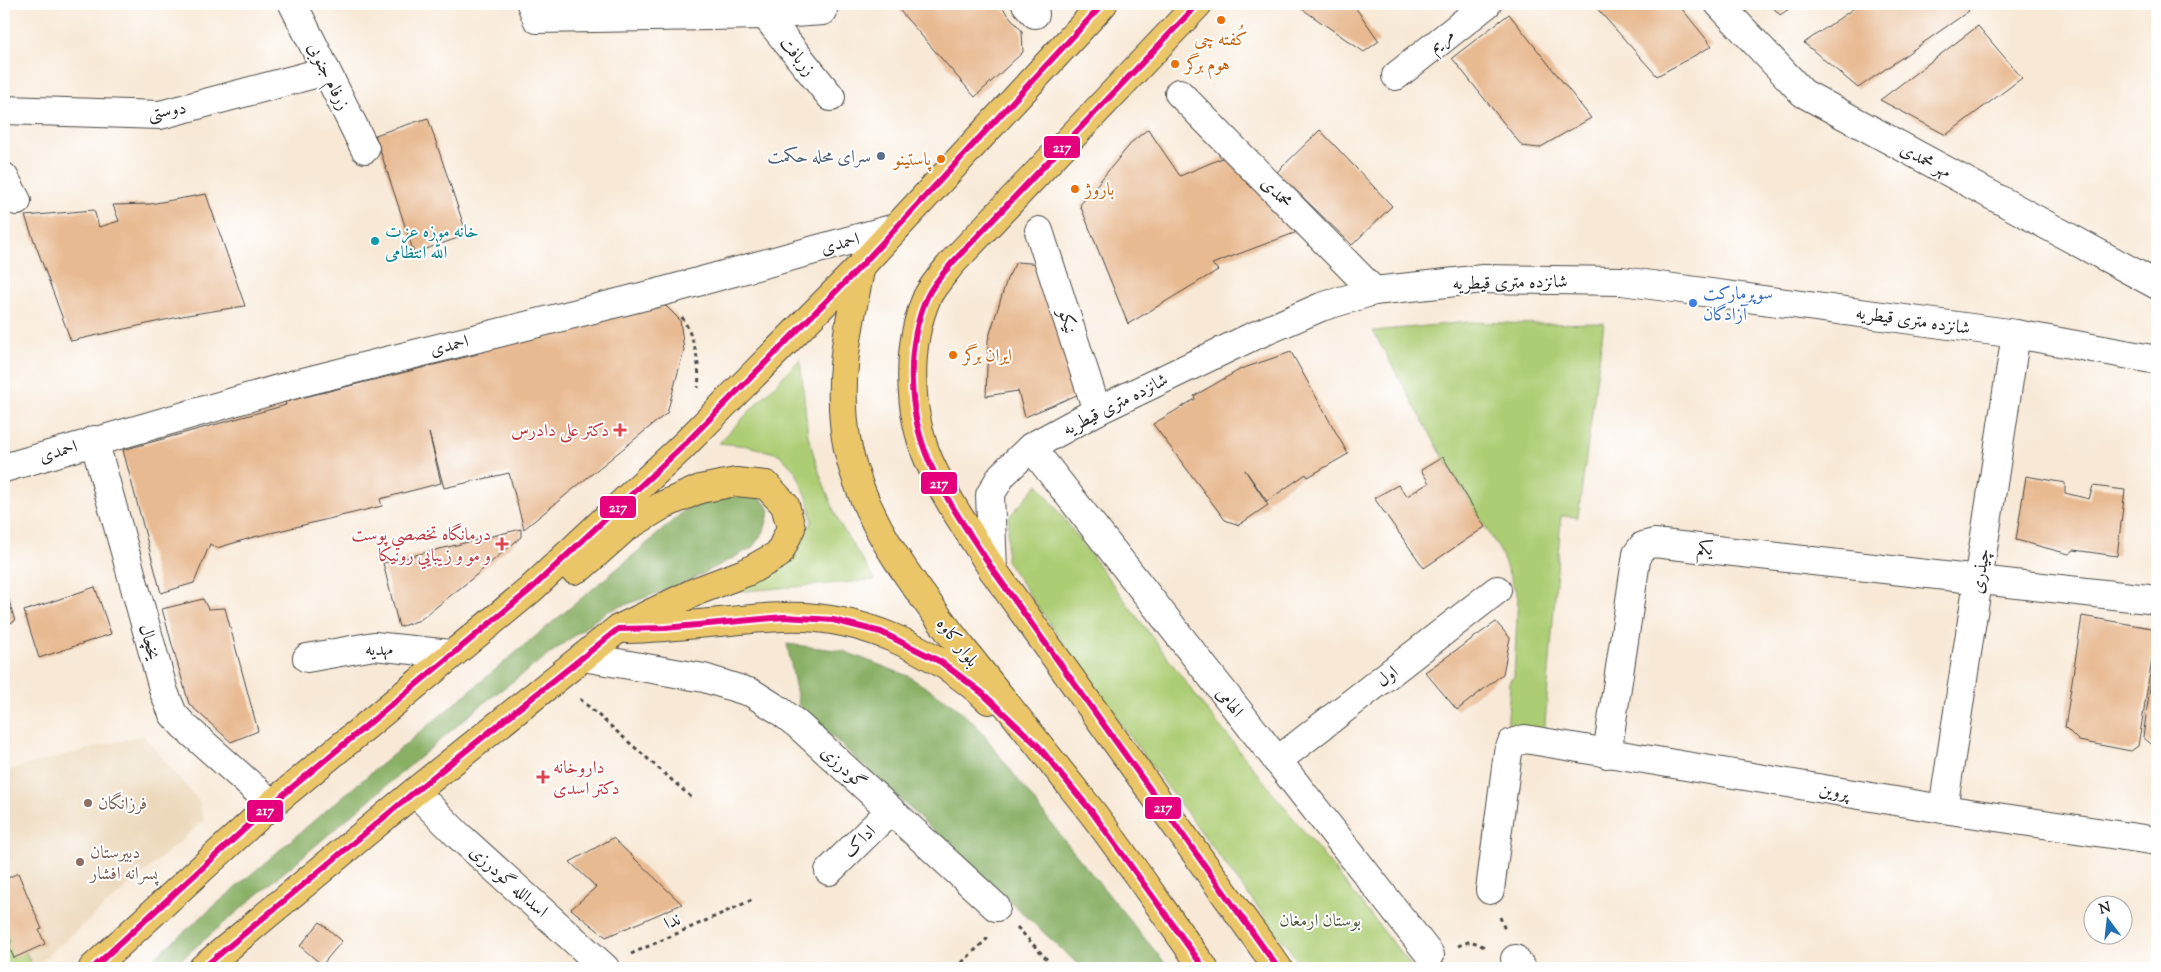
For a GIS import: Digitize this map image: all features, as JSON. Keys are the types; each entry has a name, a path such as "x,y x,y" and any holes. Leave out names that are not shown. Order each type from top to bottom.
{"main road":[{"path":"93,968 272,804 530,590 684,446 860,266 1103,4"},
{"path":"1198,4 952,262 928,296 918,327 913,359 914,393 918,426 929,460 958,514 993,570 1278,968"},
{"name":"بلوار کاوه","path":"860,266 846,332 842,408 848,449 860,485 875,520 895,556 921,594 1038,746 1092,812 1204,968"},
{"path":"203,968 415,792 618,629 698,591 747,572 779,554 791,528 785,505 766,485 736,482 700,489 663,505 625,528 581,567 530,590"},
{"path":"618,629 665,628 784,617 833,620 881,632 941,662 981,692 1038,746"}],"street":[{"name":"زرفام جنوبی","path":"293,4 365,149"},
{"name":"زربافت","path":"532,4 537,19 765,15 823,11"},
{"path":"1065,44 1088,4"},
{"name":"مریم","path":"1396,76 1487,4"},
{"name":"مهر محمدی","path":"1718,4 1803,93 2157,285"},
{"name":"زربافت","path":"765,15 831,97"},
{"name":"دوستی","path":"4,110 160,115 326,71"},
{"name":"محمدی","path":"1179,93 1374,291"},
{"path":"4,177 17,201"},
{"name":"احمدی","path":"4,468 94,440 299,383 661,292 895,228"},
{"name":"نیکو","path":"1039,231 1097,411"},
{"name":"شانزده متری قیطریه","path":"993,570 990,495 1002,474 1031,447 1097,411 1247,339 1305,314 1374,291 1483,279 1622,281 2016,334 2157,360"},
{"name":"چیذری","path":"1943,809 2016,334"},
{"name":"یخچال","path":"94,440 164,692 173,714 272,804"},
{"name":"الهامی","path":"1031,447 1430,956"},
{"name":"یکم","path":"1607,754 1637,554 1643,546 1654,542 2157,600"},
{"name":"اول","path":"1277,761 1497,590"},
{"name":"مهدیه","path":"307,658 374,646 452,654"},
{"name":"گودرزی","path":"583,658 704,678 752,693 780,710 1002,913"},
{"name":"پروین","path":"1490,890 1508,752 1512,743 1525,739 1943,809 2157,841"},
{"name":"اسدالله گودرزی","path":"415,792 459,836 604,967"},
{"name":"اداک","path":"828,871 890,811"}],"path":[{"path":"661,292 678,311 688,328 696,352 697,392"},
{"path":"556,678 691,797"},
{"path":"1490,890 1518,964"},
{"name":"ندا","path":"604,967 752,900"},
{"path":"956,968 1002,913 1055,968"},
{"path":"1430,956 1470,941 1518,964"}],"shaded area":[{"name":"دبیرستان پسرانه افشار","path":"143,735 200,803 204,821 33,968 4,903 4,771"}],"green space":[{"path":"1469,322 1604,323 1578,517 1561,516 1544,737 1507,735 1510,680 1514,677 1518,597 1500,551 1443,457 1373,331"},
{"path":"800,359 808,436 820,475 839,523 875,580 733,592 790,558 812,521 809,502 796,472 779,454 748,446 719,443"},
{"name":"بوستان ارمغان","path":"1038,484 1202,704 1413,968 1303,968 1092,686 1006,560 1009,517"},
{"path":"723,489 760,497 770,510 764,531 752,548 687,582 606,612 485,702 171,968 142,968 324,812 642,548 696,500"},
{"path":"787,644 843,651 908,676 952,704 978,727 1063,839 1169,968 1082,968 799,706"},
{"path":"4,904 33,968 4,968"}],"building":[{"path":"894,4 999,4 1022,31 1023,52 975,97"},
{"path":"1295,4 1353,4 1379,41 1364,52"},
{"path":"1593,4 1678,4 1712,46 1657,76"},
{"path":"1770,4 1796,4 1780,15"},
{"path":"1860,4 1964,4 1969,11 1858,88 1804,43"},
{"path":"1509,14 1591,118 1539,148 1522,146 1452,58"},
{"path":"1978,26 2022,78 1946,135 1880,100"},
{"path":"428,118 467,235 414,253 375,135"},
{"path":"1148,129 1180,176 1227,156 1297,232 1212,264 1218,270 1128,324 1080,205 1133,141"},
{"path":"1320,130 1392,206 1352,245 1277,172"},
{"path":"206,194 245,306 187,315 71,341 25,216 94,210 99,227 119,221 113,205 150,204"},
{"path":"1016,262 1044,264 1086,391 1025,417 1018,391 986,396 988,340 1007,279"},
{"path":"647,306 666,306 680,320 684,350 667,413 524,529 509,473 444,488 429,433 441,483 380,499 382,506 254,537 217,548 210,544 194,583 161,593 123,450 286,405 285,402 478,354 477,350"},
{"path":"1291,352 1348,454 1308,477 1306,474 1267,501 1245,470 1268,505 1239,525 1225,520 1153,424 1195,399 1194,396 1241,369"},
{"path":"1443,457 1485,527 1424,568 1374,498 1398,485 1407,496 1429,483 1421,470"},
{"path":"2026,476 2065,483 2065,493 2089,499 2093,486 2125,490 2117,556 2074,550 2069,554 2016,540"},
{"path":"521,529 521,537 469,581 420,620 399,627 383,563"},
{"path":"95,587 111,634 39,658 24,611"},
{"path":"6,590 15,621 4,626 4,591"},
{"path":"203,599 208,609 225,608 258,731 231,742 189,704 162,609"},
{"path":"2082,616 2157,629 2138,746 2131,751 2079,741 2065,727"},
{"path":"1496,622 1510,638 1503,674 1457,710 1425,672"},
{"path":"2157,645 2157,749 2143,737"},
{"path":"613,838 682,904 606,937 571,909 596,887 570,862"},
{"path":"18,873 42,929 39,930 45,944 14,958 8,945 11,942 4,926 4,880"},
{"path":"320,922 342,941 322,965 300,946"}],"transit line":[{"name":"217","path":"93,968 272,804 530,590 683,446 861,266 1103,4"},
{"name":"217","path":"1198,4 935,283 927,297 915,337 912,358 913,401 922,442 929,461 950,503 967,530 993,570 1278,968"},
{"name":"217","path":"203,968 412,794 618,629 665,628 784,617 833,620 881,632 941,662 981,692 1038,746 1092,812 1204,968"}],"place":[{"name":"کُفته چی","path":"1221,20"},
{"name":"هوم برگر","path":"1175,64"},
{"name":"سرای محله حکمت","path":"881,156"},
{"name":"پاستینو","path":"941,159"},
{"name":"باروژ","path":"1075,189"},
{"name":"خانه موزه عزت الله انتظامی","path":"375,241"},
{"name":"سوپرمارکت آزادگان","path":"1693,303"},
{"name":"ایران برگر","path":"953,355"},
{"name":"دکتر علی دادرس","path":"620,430"},
{"name":"درمانگاه تخصصي پوست و مو و زيبايي رونيكا","path":"502,544"},
{"name":"داروخانه دکتر اسدی","path":"543,777"},
{"name":"فرزانگان","path":"88,803"},
{"name":"دبیرستان پسرانه افشار","path":"80,862"}]}
